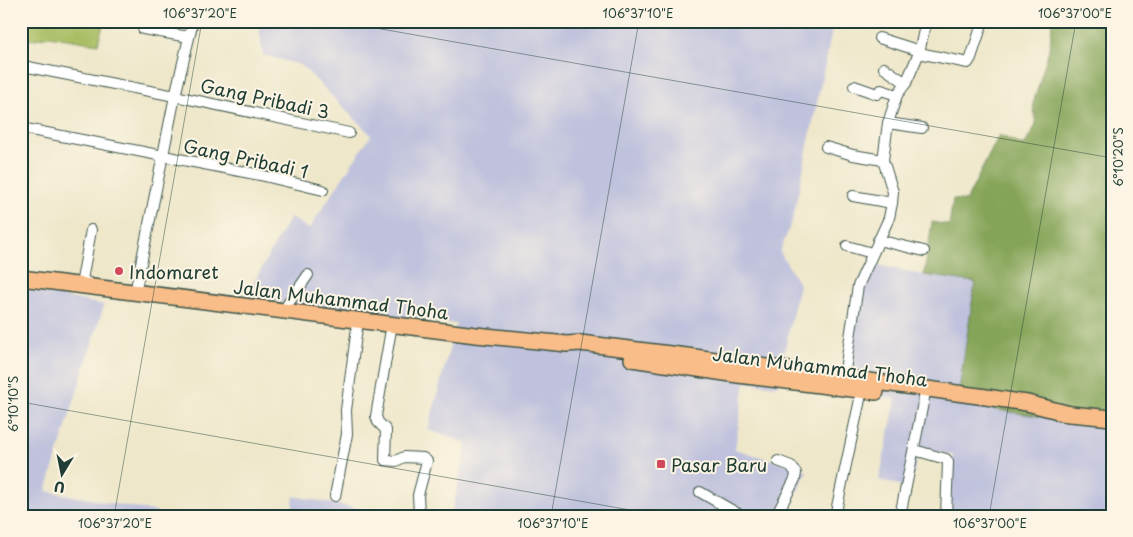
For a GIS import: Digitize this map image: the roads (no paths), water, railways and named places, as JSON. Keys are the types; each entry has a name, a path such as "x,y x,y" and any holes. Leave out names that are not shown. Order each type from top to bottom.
{"main road":[{"name":"Jalan Muhammad Thoha","path":"22,278 476,335 567,344 580,343 842,382 1027,403 1070,414 1112,418"},
{"name":"Jalan Muhammad Thoha","path":"842,382 862,390 926,393"}],"street":[{"path":"135,293 175,96 193,21"},
{"path":"842,382 858,286 888,218 892,203 893,192 883,160 888,123 897,95 906,83 919,52 926,21"},
{"path":"879,38 919,52 964,64 968,63 971,58 981,22"},
{"path":"143,29 189,37"},
{"name":"Gang Pribadi 3","path":"28,67 349,133"},
{"path":"884,68 906,83"},
{"path":"854,86 877,94 881,90 897,95"},
{"path":"888,123 922,128"},
{"name":"Gang Pribadi 1","path":"21,128 260,175 323,190"},
{"path":"826,147 853,155 883,160"},
{"path":"854,196 892,203"},
{"path":"22,220 22,278"},
{"path":"90,287 89,284 82,280 91,230"},
{"path":"878,240 924,251"},
{"path":"847,246 872,253"},
{"path":"283,311 308,275"},
{"path":"335,496 347,434 346,410 358,320"},
{"path":"392,324 376,416 378,422 386,430 385,460 396,461 404,457 423,458 427,461 418,495 419,514 416,516"},
{"path":"835,516 862,390"},
{"path":"900,516 926,393"},
{"path":"914,450 946,459 948,462 946,516"},
{"path":"776,516 795,480 796,473 791,466 778,461"},
{"path":"700,492 742,516"}],"place":[{"name":"Indomaret","path":"119,271"},
{"name":"Pasar Baru","path":"661,464"}]}
